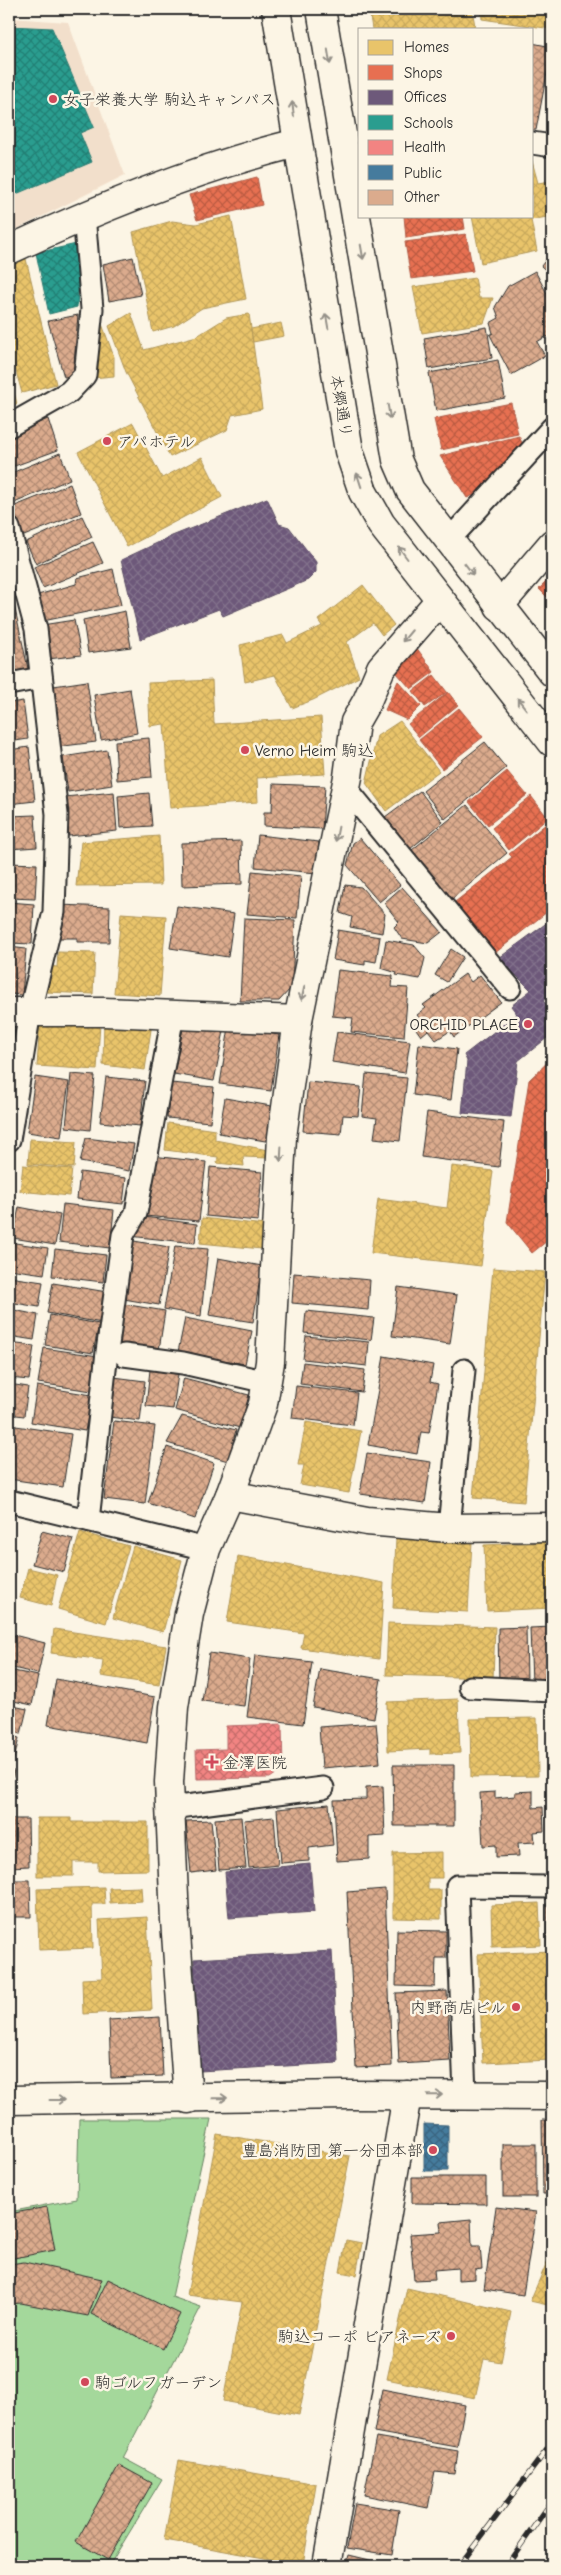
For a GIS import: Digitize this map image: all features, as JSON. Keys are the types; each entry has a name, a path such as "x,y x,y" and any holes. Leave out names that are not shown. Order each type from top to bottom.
{"street":[{"name":"本郷通り","path":"276,9 349,451 363,492 381,524 552,742"},
{"path":"321,9 352,145 358,187"},
{"path":"9,250 84,215 261,152 297,143"},
{"path":"362,218 397,460 410,490 552,672"},
{"path":"499,606 552,544"},
{"path":"188,2099 175,1920 169,1782 174,1707 189,1614 206,1549 230,1495 263,1404 270,1362 282,1137 298,1020 346,788 355,722 367,701 381,668 440,600"},
{"path":"19,1011 298,1020"},
{"path":"230,1495 367,1521 449,1528 552,1527"},
{"path":"327,2566 407,2095"},
{"path":"9,2100 407,2095 552,2096"}],"lane":[{"path":"534,142 552,146"},
{"path":"9,426 69,392 85,375 92,309 84,215"},
{"path":"448,541 552,428"},
{"path":"9,528 36,629 56,814 54,912 19,1011 9,1140"},
{"path":"9,684 41,678"},
{"path":"346,788 510,988"},
{"path":"88,1520 107,1352 123,1235 136,1213 173,1015"},
{"path":"124,1355 182,1363 267,1382"},
{"path":"449,1528 464,1370"},
{"path":"9,1501 206,1549"},
{"path":"470,1687 552,1691"},
{"path":"171,1808 323,1788"},
{"path":"465,2095 457,1886 552,1887"}],"shaded area":[{"name":"女子栄養大学 駒込キャンパス","path":"9,18 68,22 125,175 9,233"}],"green space":[{"name":"駒ゴルフガーデン","path":"79,2119 211,2119 172,2297 201,2307 123,2458 162,2479 112,2561 102,2566 9,2566 9,2212 77,2199"}],"building: Homes":[{"path":"412,9 472,9 475,26 464,28 372,28 370,16"},
{"path":"481,9 552,9 552,29 482,19"},
{"path":"534,168 538,183 550,181 552,200 552,216 531,220 537,251 481,263 472,218 534,218"},
{"path":"231,216 246,299 202,308 174,326 153,332 133,232 172,221 196,224"},
{"path":"26,259 56,384 22,393 9,346 9,265"},
{"path":"475,278 479,298 493,298 484,323 422,333 413,287"},
{"path":"131,313 144,350 197,336 226,318 249,314 262,409 232,415 227,430 170,457 126,372 109,326"},
{"path":"95,323 102,324 114,357 114,376 92,378"},
{"path":"281,323 284,336 253,342 251,329"},
{"path":"9,373 17,404 9,406"},
{"path":"133,423 162,478 202,457 222,497 127,547 78,452"},
{"path":"363,585 394,625 382,635 373,623 347,642 359,677 313,700 292,708 275,675 245,682 240,645 283,635 287,643 322,626 318,620"},
{"name":"Verno Heim 駒込","path":"212,680 214,724 321,717 325,774 257,778 258,802 170,808 164,724 150,726 148,683"},
{"path":"400,721 439,771 386,811 366,783 377,736"},
{"path":"159,836 161,885 76,886 81,842"},
{"path":"121,913 166,916 160,996 114,993"},
{"path":"58,952 95,953 93,994 46,992 47,966 57,967"},
{"path":"104,1018 152,1023 145,1070 103,1065"},
{"path":"40,1021 100,1024 97,1070 37,1066"},
{"path":"168,1123 215,1130 215,1140 268,1150 268,1158 243,1157 244,1166 217,1163 218,1157 165,1150"},
{"path":"30,1139 76,1142 74,1168 28,1164"},
{"path":"23,1165 72,1169 69,1196 20,1191"},
{"path":"452,1166 493,1171 481,1266 371,1253 378,1199 447,1208"},
{"path":"202,1218 265,1225 262,1249 200,1243"},
{"path":"493,1268 545,1272 524,1502 473,1498"},
{"path":"552,1401 552,1487 546,1486"},
{"path":"306,1422 361,1431 349,1493 300,1485 304,1465 298,1465"},
{"path":"80,1532 129,1546 106,1623 58,1609"},
{"path":"396,1538 472,1542 468,1612 393,1608"},
{"path":"551,1542 552,1608 487,1611 484,1545"},
{"path":"133,1546 182,1560 163,1632 113,1618"},
{"path":"238,1556 384,1583 379,1659 301,1648 304,1633 227,1622"},
{"path":"28,1568 57,1575 51,1606 20,1598"},
{"path":"388,1623 495,1627 493,1678 386,1675"},
{"path":"54,1629 166,1646 159,1685 101,1676 103,1660 51,1653"},
{"path":"458,1699 460,1753 430,1754 430,1749 388,1751 387,1702"},
{"path":"537,1718 538,1776 471,1777 470,1719"},
{"path":"37,1818 71,1818 71,1822 148,1822 148,1870 98,1871 98,1862 73,1862 73,1876 37,1876"},
{"path":"442,1852 442,1878 428,1878 428,1890 441,1890 441,1919 393,1918 393,1853"},
{"path":"104,1887 105,1904 92,1904 93,1948 39,1950 37,1889"},
{"path":"141,1887 142,1901 110,1903 109,1888"},
{"path":"539,1903 541,1945 492,1947 491,1905"},
{"path":"147,1917 152,2010 83,2014 82,1979 102,1978 99,1920"},
{"name":"内野商店ビル","path":"552,1951 552,2060 483,2063 478,1954"},
{"path":"217,2134 350,2156 299,2415 223,2401 242,2302 187,2295"},
{"path":"346,2240 362,2243 356,2275 340,2272"},
{"path":"552,2251 552,2306 530,2301"},
{"name":"駒込コーポ ビアネーズ","path":"407,2288 511,2312 501,2362 484,2359 475,2398 387,2379"},
{"path":"179,2460 316,2484 303,2565 164,2540"}],"building: Shops":[{"path":"257,177 262,205 197,220 189,195"},
{"path":"404,218 463,218 465,229 406,238"},
{"path":"466,234 473,271 411,279 405,242"},
{"path":"511,403 518,434 441,450 434,419"},
{"path":"519,436 522,443 482,491 467,498 440,456"},
{"path":"552,576 552,602 539,589"},
{"path":"416,647 434,672 411,689 396,672"},
{"path":"434,675 447,692 425,707 413,691"},
{"path":"398,681 421,706 407,720 385,710"},
{"path":"448,692 458,705 419,737 408,724"},
{"path":"459,708 483,737 442,769 419,740"},
{"path":"507,771 527,795 488,825 469,802"},
{"path":"531,796 548,818 509,850 492,828"},
{"path":"552,819 552,908 495,953 455,902 512,857 509,854"},
{"path":"552,1058 552,1237 532,1253 507,1222 529,1080"}],"building: Offices":[{"path":"267,498 279,524 289,527 316,562 316,572 308,580 223,616 219,609 140,639 121,560 172,536"},
{"name":"ORCHID PLACE","path":"552,919 552,994 543,1001 552,1009 552,1034 518,1061 511,1117 462,1113 467,1061 464,1055 517,1014 511,1006 531,990 499,958"},
{"path":"310,1864 314,1912 229,1918 225,1872"},
{"path":"332,1951 338,2063 200,2071 194,1959"}],"building: Schools":[{"name":"女子栄養大学 駒込キャンパス","path":"9,26 52,28 94,127 80,133 92,162 9,197"},
{"path":"81,243 77,307 49,314 36,253"}],"building: Health":[{"path":"282,1724 283,1769 270,1778 197,1779 196,1750 226,1749 226,1726"}],"building: Public":[{"path":"424,2124 448,2125 448,2171 424,2171"}],"building: Other":[{"path":"534,43 552,47 536,130 534,130"},
{"path":"552,252 552,276 541,266"},
{"path":"133,257 141,295 109,301 103,264"},
{"path":"535,271 552,303 552,345 547,336 537,342 545,356 511,375 490,335 493,333 490,323 499,318 495,307 508,286"},
{"path":"78,315 73,376 64,377 48,321"},
{"path":"487,327 492,358 429,369 424,338"},
{"path":"498,360 505,398 436,411 429,373"},
{"path":"48,419 58,450 9,468 9,435"},
{"path":"60,453 70,479 12,504 9,494 9,474"},
{"path":"70,484 81,513 19,538 10,508"},
{"path":"82,516 92,537 36,564 26,542"},
{"path":"93,542 103,563 43,588 34,567"},
{"path":"113,569 121,605 43,621 38,595 76,584 77,578"},
{"path":"13,600 29,673 9,678 9,601"},
{"path":"125,611 131,647 88,653 83,620"},
{"path":"74,620 81,655 48,659 42,625"},
{"path":"87,681 96,742 56,747 47,687"},
{"path":"130,689 137,733 101,740 94,695"},
{"path":"23,701 28,739 9,742 9,703"},
{"path":"149,738 152,777 117,780 115,741"},
{"path":"485,742 506,768 445,819 423,791"},
{"path":"29,747 35,801 9,804 9,750"},
{"path":"107,750 112,785 68,792 63,757"},
{"path":"273,784 325,786 322,829 264,826 264,812 272,812"},
{"path":"420,791 443,822 410,849 385,817"},
{"path":"114,792 117,831 69,836 65,797"},
{"path":"149,793 152,826 120,828 118,796"},
{"path":"467,805 507,853 452,899 412,850"},
{"path":"35,815 37,847 9,849 9,816"},
{"path":"258,835 319,842 316,873 255,867"},
{"path":"360,838 400,885 379,902 347,865 353,843"},
{"path":"241,841 242,884 182,886 181,843"},
{"path":"9,863 37,864 35,899 9,898"},
{"path":"252,871 301,876 297,918 247,914"},
{"path":"345,885 361,887 385,914 382,933 350,927 352,917 340,913"},
{"path":"402,887 442,932 428,943 402,939 394,927 399,922 384,903"},
{"path":"9,902 34,904 32,944 9,943"},
{"path":"59,905 110,907 109,942 77,942 77,938 58,938"},
{"path":"177,906 234,914 228,957 170,948"},
{"path":"244,918 295,920 292,987 279,1001 240,1001"},
{"path":"338,930 380,937 376,962 365,960 365,965 333,960"},
{"path":"386,940 414,945 425,958 420,979 396,975 397,973 381,968"},
{"path":"9,947 26,949 22,995 9,994"},
{"path":"451,949 463,957 447,982 435,975"},
{"path":"338,970 393,976 392,987 408,988 404,1037 351,1032 353,1018 332,1016"},
{"path":"465,974 471,982 480,975 501,1002 454,1037 450,1031 436,1040 428,1030 421,1036 414,1026 421,1020 417,1015 426,1008 423,1005"},
{"path":"184,1023 224,1031 214,1081 174,1074"},
{"path":"9,1025 13,1026 12,1058 9,1058"},
{"path":"229,1027 279,1035 271,1091 220,1084"},
{"path":"337,1032 410,1041 405,1073 332,1062"},
{"path":"419,1044 457,1049 451,1100 413,1095"},
{"path":"71,1074 95,1076 90,1130 66,1127"},
{"path":"366,1074 407,1078 400,1141 374,1138 377,1118 362,1116"},
{"path":"35,1077 69,1082 61,1137 27,1132"},
{"path":"106,1077 145,1081 140,1126 100,1122"},
{"path":"308,1082 361,1087 358,1116 343,1115 341,1134 303,1131"},
{"path":"171,1083 214,1087 210,1122 167,1118"},
{"path":"225,1098 277,1107 271,1142 219,1133"},
{"path":"427,1112 504,1122 499,1167 421,1157"},
{"path":"86,1138 134,1144 129,1171 80,1162"},
{"path":"152,1156 206,1162 199,1221 145,1216"},
{"path":"210,1167 262,1172 258,1221 206,1216"},
{"path":"80,1172 126,1178 123,1204 77,1199"},
{"path":"63,1204 114,1210 110,1248 59,1242"},
{"path":"19,1207 60,1215 55,1245 13,1238"},
{"path":"144,1217 197,1224 195,1243 129,1236"},
{"path":"128,1240 169,1247 159,1305 118,1298"},
{"path":"9,1242 48,1248 44,1274 9,1269"},
{"path":"175,1246 208,1249 201,1316 164,1309"},
{"path":"55,1249 106,1255 103,1282 52,1276"},
{"path":"218,1258 262,1266 253,1322 209,1315"},
{"path":"294,1273 370,1280 368,1310 292,1303"},
{"path":"9,1277 43,1282 39,1307 9,1302"},
{"path":"53,1283 107,1292 102,1323 47,1313"},
{"path":"398,1287 457,1295 450,1344 392,1336"},
{"path":"123,1304 165,1311 159,1350 116,1343"},
{"path":"9,1309 38,1315 34,1340 9,1336"},
{"path":"306,1311 374,1318 371,1340 304,1333"},
{"path":"50,1315 99,1324 93,1353 45,1345"},
{"path":"185,1318 252,1331 245,1364 178,1352"},
{"path":"306,1336 369,1342 367,1366 303,1359"},
{"path":"9,1343 34,1346 29,1380 9,1378"},
{"path":"44,1348 98,1356 92,1391 38,1383"},
{"path":"384,1356 433,1365 430,1382 438,1384 429,1433 421,1432 417,1454 368,1445"},
{"path":"303,1362 365,1370 362,1392 300,1384"},
{"path":"150,1370 178,1374 173,1409 146,1406"},
{"path":"114,1377 145,1381 140,1421 109,1417"},
{"path":"184,1378 249,1395 240,1428 175,1410"},
{"path":"9,1384 28,1387 24,1416 9,1414"},
{"path":"37,1386 92,1395 85,1431 31,1422"},
{"path":"296,1386 357,1393 353,1425 292,1418"},
{"path":"182,1416 236,1430 228,1461 167,1443"},
{"path":"114,1421 155,1426 145,1504 104,1499"},
{"path":"9,1425 71,1434 63,1487 9,1479"},
{"path":"167,1447 214,1463 195,1519 148,1503"},
{"path":"367,1453 431,1462 425,1503 360,1494"},
{"path":"42,1531 73,1539 64,1572 32,1564"},
{"path":"526,1627 527,1682 499,1683 498,1628"},
{"path":"552,1627 552,1681 532,1683 530,1628"},
{"path":"10,1634 45,1643 38,1674 9,1667"},
{"path":"209,1653 250,1659 244,1706 202,1701"},
{"path":"255,1655 312,1662 303,1724 247,1717"},
{"path":"320,1669 381,1679 374,1718 313,1707"},
{"path":"9,1670 38,1676 32,1705 9,1700"},
{"path":"56,1679 155,1697 147,1743 48,1725"},
{"path":"9,1705 27,1709 21,1734 9,1731"},
{"path":"376,1723 380,1763 322,1768 319,1727"},
{"path":"9,1735 19,1738 13,1764 9,1763"},
{"path":"393,1765 454,1765 454,1826 394,1826"},
{"path":"9,1770 14,1771 9,1796"},
{"path":"383,1786 385,1836 369,1837 369,1859 337,1861 334,1800 366,1799 366,1787"},
{"path":"533,1791 533,1808 543,1807 544,1831 534,1832 535,1842 518,1843 519,1856 496,1857 496,1845 483,1846 480,1793 495,1792 495,1798 515,1796 515,1792"},
{"path":"329,1804 333,1845 309,1848 309,1861 281,1863 277,1809"},
{"path":"241,1817 246,1868 219,1870 215,1819"},
{"path":"274,1817 278,1865 249,1868 244,1820"},
{"path":"9,1819 28,1819 29,1866 9,1867"},
{"path":"211,1820 216,1870 191,1873 186,1821"},
{"path":"9,1880 30,1880 31,1917 9,1917"},
{"path":"385,1889 392,2066 356,2068 347,1892"},
{"path":"547,1904 552,1904 552,1946 547,1946"},
{"path":"397,1930 446,1931 446,1958 436,1958 435,1987 396,1986"},
{"path":"9,1944 15,1944 14,2001 9,2001"},
{"path":"447,1991 450,2061 399,2064 396,1993"},
{"path":"160,2017 163,2076 111,2078 109,2020"},
{"path":"542,2120 552,2120 552,2194 543,2194"},
{"path":"503,2144 536,2144 536,2197 503,2197"},
{"path":"412,2177 486,2177 486,2204 412,2203"},
{"path":"47,2207 55,2250 9,2259 9,2214"},
{"path":"496,2207 536,2212 523,2295 484,2289"},
{"path":"471,2219 472,2246 480,2246 482,2269 475,2270 475,2279 458,2280 458,2268 434,2270 435,2279 414,2280 410,2234 441,2232 440,2222"},
{"path":"24,2262 102,2279 88,2316 21,2303 9,2304 9,2264"},
{"path":"108,2279 180,2314 163,2349 91,2314"},
{"path":"382,2389 465,2405 457,2447 374,2432"},
{"path":"376,2437 458,2451 455,2474 435,2472 428,2508 364,2495"},
{"path":"119,2465 152,2483 108,2560 76,2542"},
{"path":"355,2503 399,2510 392,2555 347,2548"},
{"path":"349,2555 374,2561 385,2566 346,2566"}],"railway":[{"path":"459,2566 552,2443"},
{"path":"506,2566 552,2501"},
{"path":"547,2566 552,2559"}],"place":[{"name":"女子栄養大学 駒込キャンパス","path":"53,99"},
{"name":"アパホテル","path":"107,441"},
{"name":"Verno Heim 駒込","path":"245,750"},
{"name":"ORCHID PLACE","path":"528,1024"},
{"name":"金澤医院","path":"212,1762"},
{"name":"内野商店ビル","path":"516,2007"},
{"name":"豊島消防団 第一分団本部","path":"433,2150"},
{"name":"駒込コーポ ビアネーズ","path":"451,2336"},
{"name":"駒ゴルフガーデン","path":"85,2382"}]}
